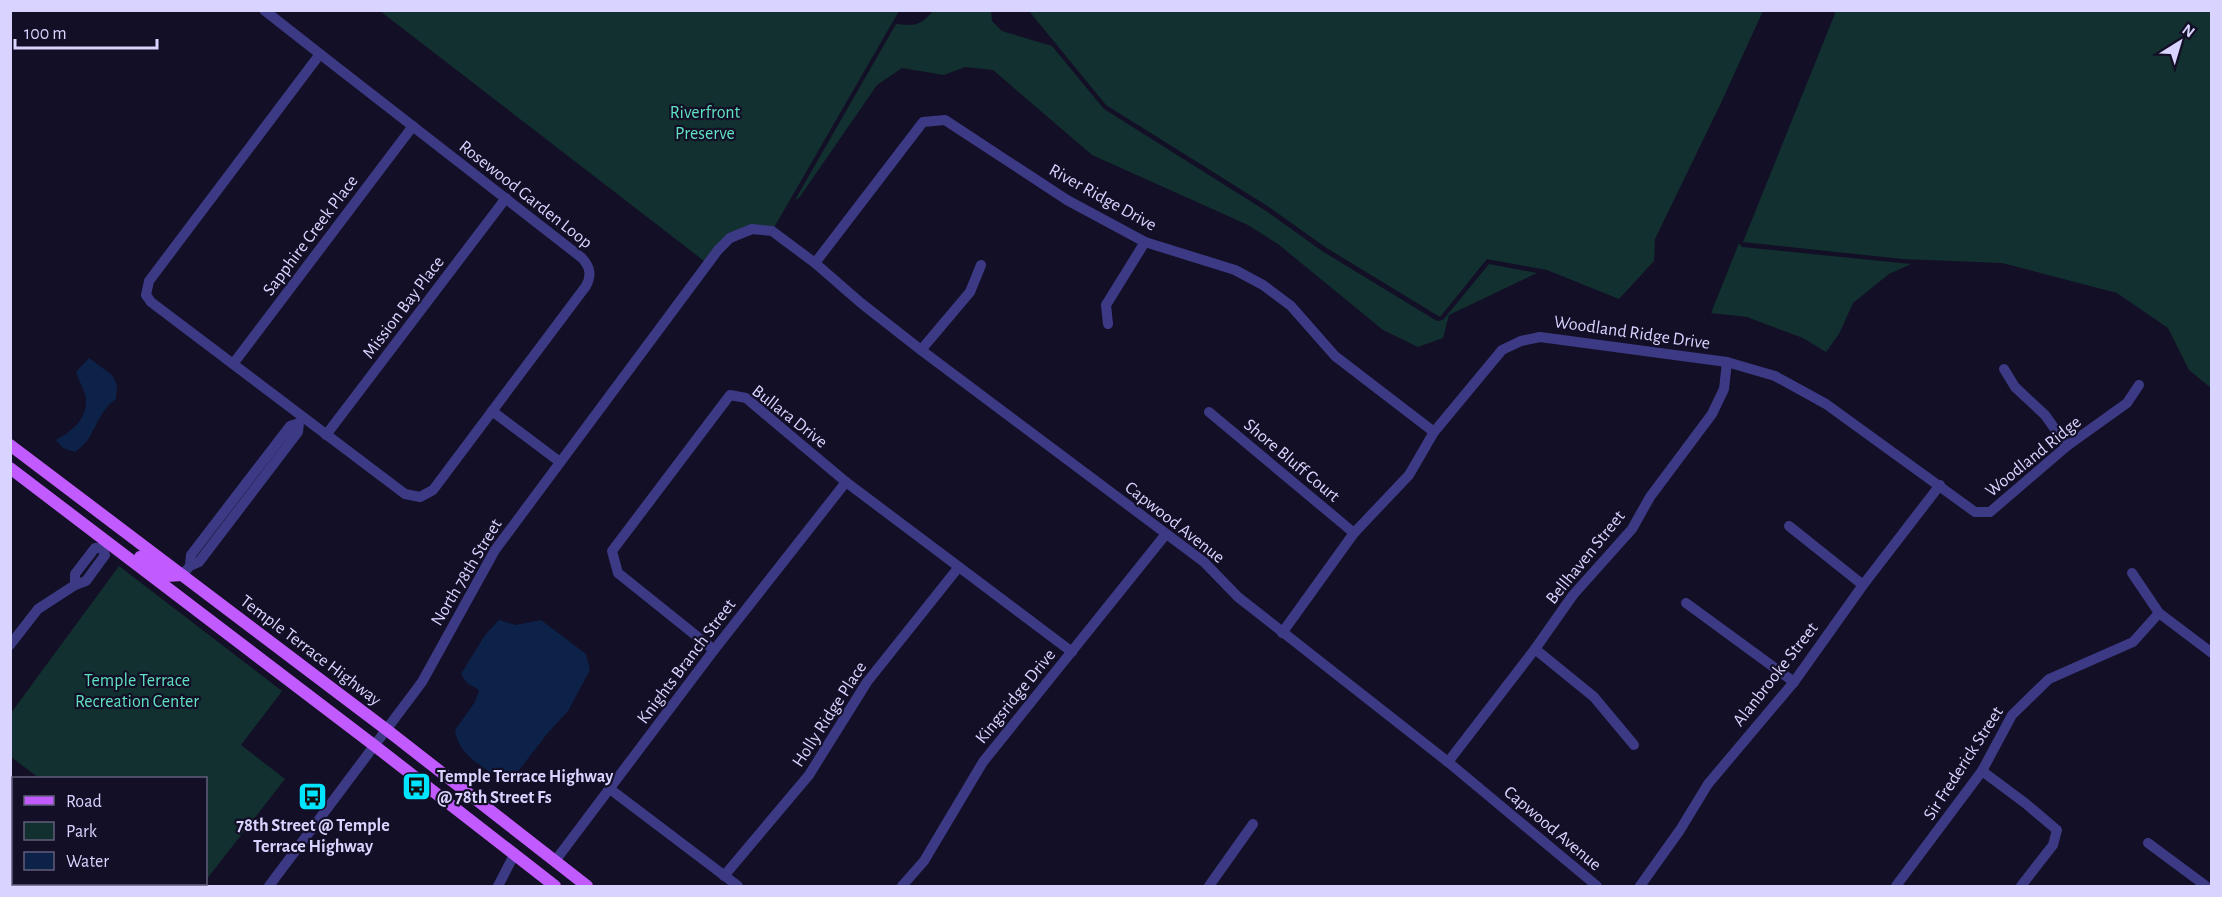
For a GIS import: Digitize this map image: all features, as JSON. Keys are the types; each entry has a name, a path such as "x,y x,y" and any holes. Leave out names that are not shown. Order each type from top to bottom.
{"main road":[{"name":"Temple Terrace Highway","path":"10,445 186,571 587,886"},
{"name":"Temple Terrace Highway","path":"10,468 104,544 375,746 555,886"},
{"path":"104,544 115,538 166,576 186,571"},
{"path":"542,877 555,861"}],"street":[{"name":"Rosewood Garden Loop","path":"264,10 582,258 590,272 586,286 433,490 420,497 405,494 326,435"},
{"path":"320,54 149,281 146,295 151,302 233,364 301,420 326,435"},
{"name":"River Ridge Drive","path":"815,263 922,122 945,120 1067,200 1145,242 1235,270 1263,285 1291,306 1335,356 1434,432"},
{"name":"Sapphire Creek Place","path":"233,364 413,126"},
{"name":"Mission Bay Place","path":"326,435 506,198"},
{"name":"Capwood Avenue","path":"718,250 730,238 752,229 772,231 815,263 921,350 1204,562 1238,597 1448,762 1597,886"},
{"path":"1108,324 1106,305 1145,242"},
{"name":"North 78th Street","path":"269,886 422,682 495,550 718,250"},
{"path":"921,350 970,292 981,265"},
{"name":"Woodland Ridge Drive","path":"1282,633 1354,533 1409,475 1434,432 1502,350 1521,340 1540,337 1727,362 1775,376 1826,404 1940,485"},
{"name":"Bellhaven Street","path":"1448,762 1535,649 1573,595 1632,529 1650,497 1712,414 1724,389 1727,362"},
{"path":"2004,369 2015,387 2045,415 2067,446"},
{"name":"Woodland Ridge","path":"1940,485 1975,512 1990,512 2067,446 2127,403 2139,385"},
{"name":"Bullara Drive","path":"714,650 618,573 612,551 730,395 746,398 846,482 1072,652"},
{"path":"492,411 560,462"},
{"name":"Shore Bluff Court","path":"1209,412 1354,533"},
{"path":"186,571 199,562 256,478 298,432 301,420"},
{"name":"Knights Branch Street","path":"555,861 714,650 846,482"},
{"name":"Alanbrooke Street","path":"1640,886 1680,830 1708,784 1794,682 1863,585 1940,485"},
{"path":"1790,526 1863,585"},
{"name":"Kingsridge Drive","path":"903,886 924,861 983,762 1166,534"},
{"path":"10,645 38,609 75,585 86,581 105,555 104,544"},
{"name":"Holly Ridge Place","path":"724,876 809,775 867,682 958,568"},
{"path":"2132,573 2159,613 2211,653"},
{"path":"1686,603 1794,682"},
{"name":"Sir Frederick Street","path":"1896,886 1982,771 2012,715 2049,679 2133,642 2159,613"},
{"path":"1535,649 1594,697 1634,745"},
{"path":"1982,771 2057,830 2053,845 2021,886"},
{"path":"610,789 738,886"},
{"path":"1209,886 1253,824"},
{"path":"2148,843 2206,886"},
{"path":"498,886 514,855"}],"green space":[{"path":"934,10 991,11 992,21 1002,31 1052,46 1104,109 1266,211 1322,251 1437,321 1443,320 1489,264 1537,273 1449,315 1443,338 1418,347 1383,330 1278,244 1248,225 1092,155 993,70 965,67 944,75 902,68 877,85 799,198 795,200 896,24 917,24"},
{"name":"Riverfront Preserve","path":"380,11 899,11 772,231 730,238 708,264"},
{"path":"1029,11 1763,11 1655,239 1654,261 1619,299 1547,270 1487,259 1440,317 1325,247 1269,207 1106,105"},
{"path":"1836,11 2211,11 2211,388 2189,370 2168,328 2117,293 2002,263 1902,259 1743,242"},
{"path":"1739,243 1742,247 1911,264 1889,274 1853,303 1839,334 1826,352 1803,338 1747,317 1711,313"},
{"name":"Temple Terrace Recreation Center","path":"119,566 282,691 241,745 285,779 207,879 207,777 38,777 11,757 11,713"}],"water":[{"path":"89,358 112,375 117,385 116,399 104,411 88,440 75,452 63,448 56,440 73,429 84,413 86,399 76,372"},
{"path":"499,620 516,625 541,620 586,654 590,670 568,711 507,782 482,767 467,754 457,739 455,730 475,702 479,690 467,683 461,674 485,635"}],"place":[{"name":"Temple Terrace Highway @ 78th Street Fs","path":"416,786"},
{"name":"78th Street @ Temple Terrace Highway","path":"313,796"}]}
